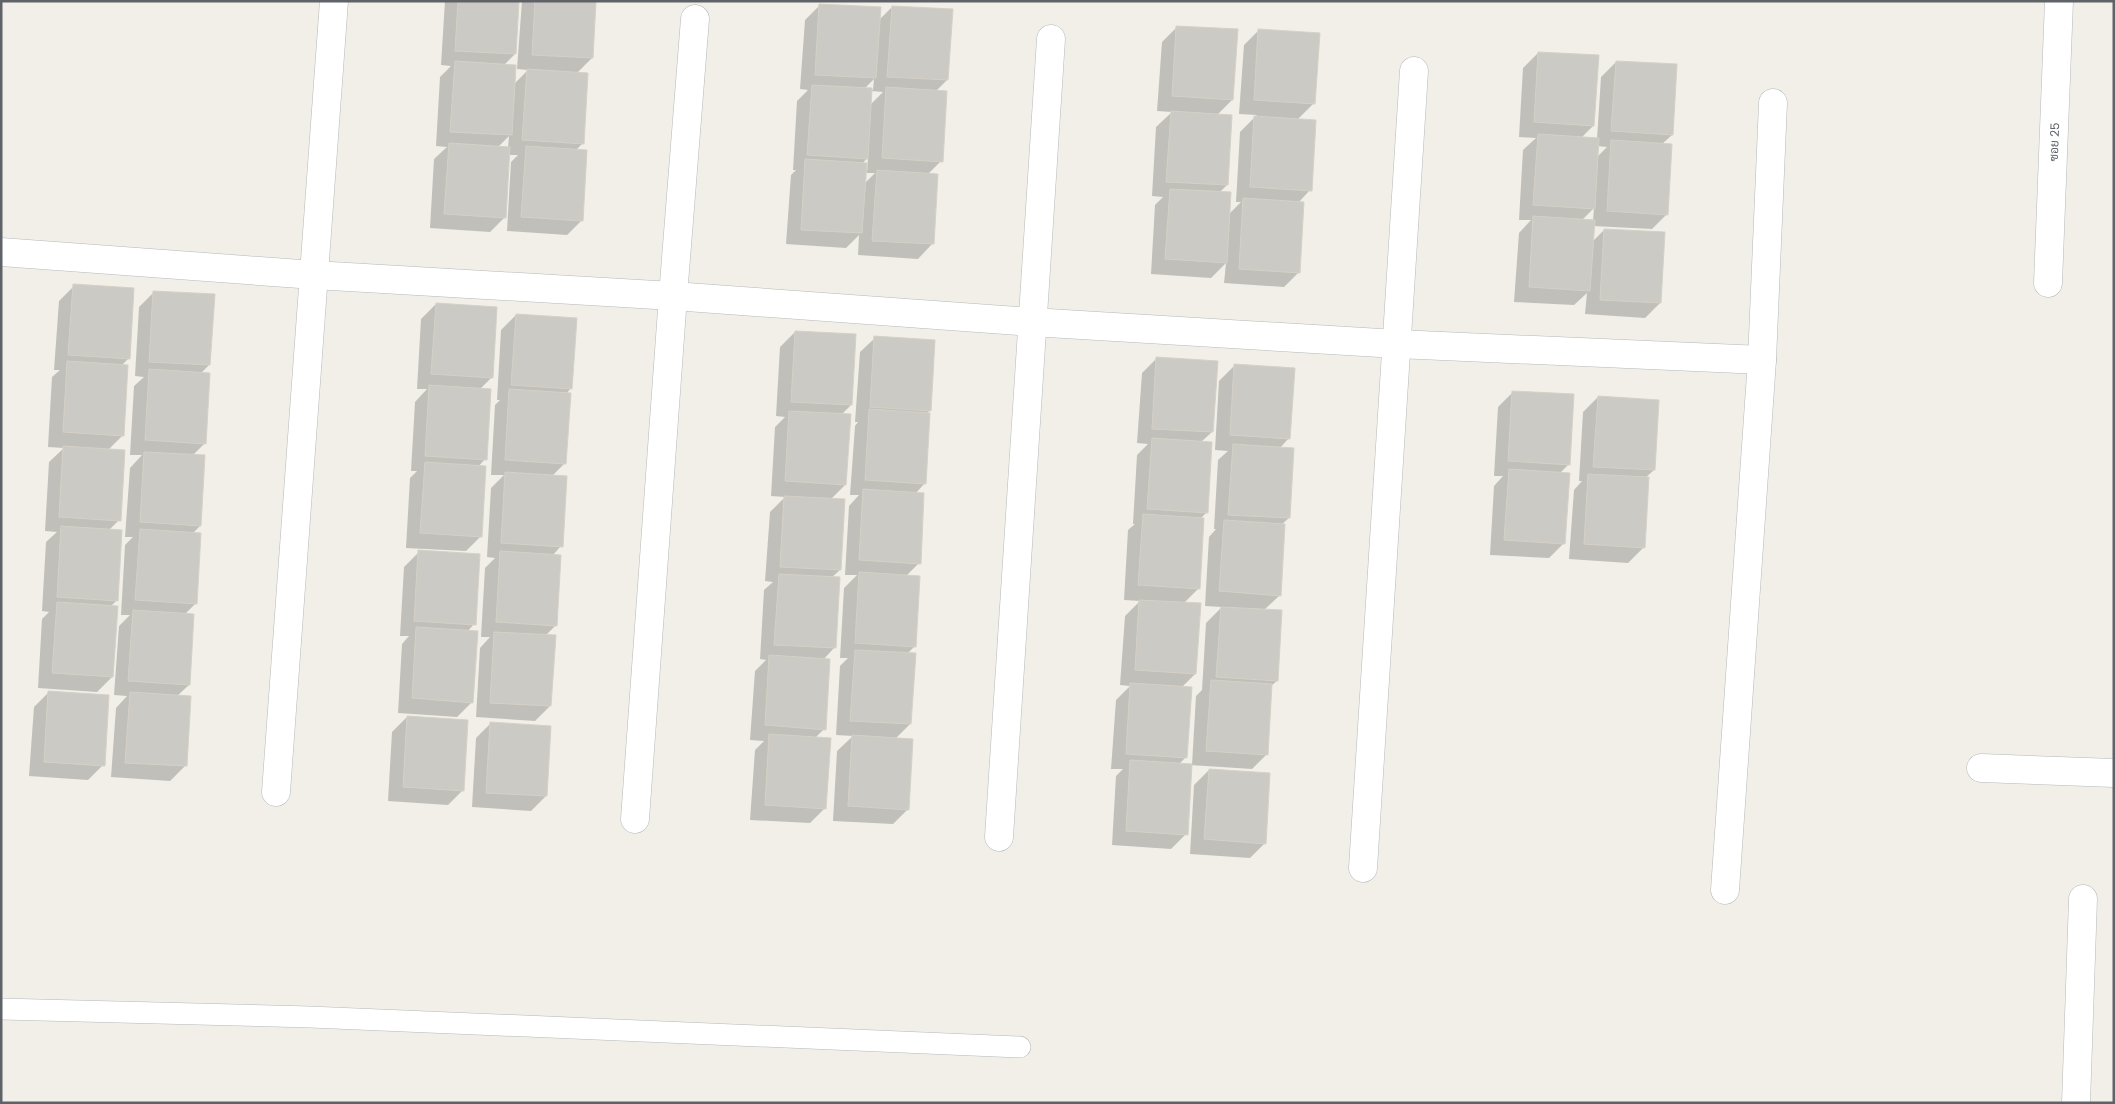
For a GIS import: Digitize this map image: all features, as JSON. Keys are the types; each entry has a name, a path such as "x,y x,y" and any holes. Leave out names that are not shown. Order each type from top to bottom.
{"street":[{"path":"276,792 334,1"},
{"name":"ซอย 25","path":"2048,283 2059,1"},
{"path":"636,819 673,296 695,19"},
{"path":"999,836 1031,322 1051,39"},
{"path":"1363,868 1414,71"},
{"path":"1725,890 1762,360 1773,103"},
{"path":"1,252 314,275 673,296 1031,322 1396,344 1762,360"},
{"path":"1980,768 2114,773"},
{"path":"2076,1103 2083,899"}],"lane":[{"path":"1,1009 310,1017 1020,1047"}],"building":[{"path":"458,1 519,1 516,54 455,51"},
{"path":"535,1 596,1 593,58 532,55"},
{"path":"819,4 881,7 876,78 815,75"},
{"path":"892,6 953,9 948,80 887,77"},
{"path":"1176,26 1238,29 1233,100 1172,96"},
{"path":"1258,29 1320,33 1315,104 1254,100"},
{"path":"1538,52 1599,55 1594,126 1534,122"},
{"path":"455,61 516,65 512,135 450,132"},
{"path":"1616,61 1677,64 1673,135 1611,131"},
{"path":"527,69 588,73 584,144 522,140"},
{"path":"812,85 872,88 868,159 807,155"},
{"path":"886,87 947,91 943,162 882,158"},
{"path":"1171,111 1232,115 1228,185 1166,182"},
{"path":"1254,116 1316,120 1312,191 1250,187"},
{"path":"1538,134 1599,138 1595,209 1533,205"},
{"path":"1611,140 1672,144 1668,215 1607,211"},
{"path":"449,143 510,147 506,218 444,214"},
{"path":"526,146 587,150 583,221 521,217"},
{"path":"805,159 867,163 862,233 801,230"},
{"path":"877,170 938,174 934,244 872,241"},
{"path":"1170,189 1231,192 1227,263 1165,259"},
{"path":"1243,198 1304,202 1300,273 1239,269"},
{"path":"1533,216 1595,220 1590,291 1529,287"},
{"path":"1604,229 1665,232 1661,303 1600,300"},
{"path":"73,284 134,288 130,359 68,355"},
{"path":"153,291 215,294 210,365 149,362"},
{"path":"436,303 497,307 493,378 431,374"},
{"path":"516,314 577,318 572,389 511,385"},
{"path":"795,331 856,334 852,405 791,402"},
{"path":"874,336 935,340 931,411 870,407"},
{"path":"1156,357 1218,361 1213,432 1152,429"},
{"path":"67,361 128,365 124,436 63,432"},
{"path":"1234,364 1295,368 1290,439 1230,435"},
{"path":"149,369 210,373 206,444 145,440"},
{"path":"429,385 491,389 487,460 425,456"},
{"path":"509,389 571,393 566,464 505,460"},
{"path":"1512,391 1574,394 1570,465 1508,461"},
{"path":"1598,396 1659,400 1655,470 1593,467"},
{"path":"869,409 930,413 926,484 865,480"},
{"path":"789,411 851,414 846,485 785,481"},
{"path":"1152,438 1212,442 1208,513 1147,509"},
{"path":"1233,444 1294,448 1290,518 1228,515"},
{"path":"63,446 125,450 121,521 59,517"},
{"path":"144,452 205,455 201,526 140,522"},
{"path":"425,462 486,466 482,537 420,533"},
{"path":"1509,469 1570,473 1565,544 1504,540"},
{"path":"505,472 567,476 563,547 501,543"},
{"path":"1588,474 1649,477 1645,548 1584,544"},
{"path":"863,489 924,493 921,564 859,560"},
{"path":"784,496 845,499 841,570 780,567"},
{"path":"1143,514 1204,518 1200,589 1138,585"},
{"path":"1224,520 1285,524 1281,596 1219,591"},
{"path":"61,526 122,530 118,601 57,597"},
{"path":"140,529 201,533 197,604 135,600"},
{"path":"418,550 480,554 476,625 414,621"},
{"path":"500,551 561,555 557,626 496,622"},
{"path":"859,572 920,576 916,647 855,643"},
{"path":"779,574 840,577 836,648 774,645"},
{"path":"1139,600 1201,603 1196,674 1135,670"},
{"path":"57,602 118,606 113,677 52,673"},
{"path":"1221,607 1282,610 1278,681 1216,677"},
{"path":"133,610 194,614 190,685 128,681"},
{"path":"416,627 478,631 473,703 412,698"},
{"path":"494,632 556,635 551,706 490,703"},
{"path":"855,650 916,653 911,724 850,721"},
{"path":"769,655 830,659 826,730 765,725"},
{"path":"1211,680 1272,684 1268,755 1206,751"},
{"path":"1130,683 1192,687 1187,758 1126,754"},
{"path":"48,691 109,695 105,766 44,762"},
{"path":"130,692 191,696 187,766 125,763"},
{"path":"407,716 468,720 464,791 403,787"},
{"path":"490,722 551,726 547,796 486,793"},
{"path":"769,734 831,738 826,809 765,805"},
{"path":"852,735 913,739 909,810 848,806"},
{"path":"1130,760 1192,764 1188,835 1126,831"},
{"path":"1209,769 1270,773 1266,844 1204,839"}]}
